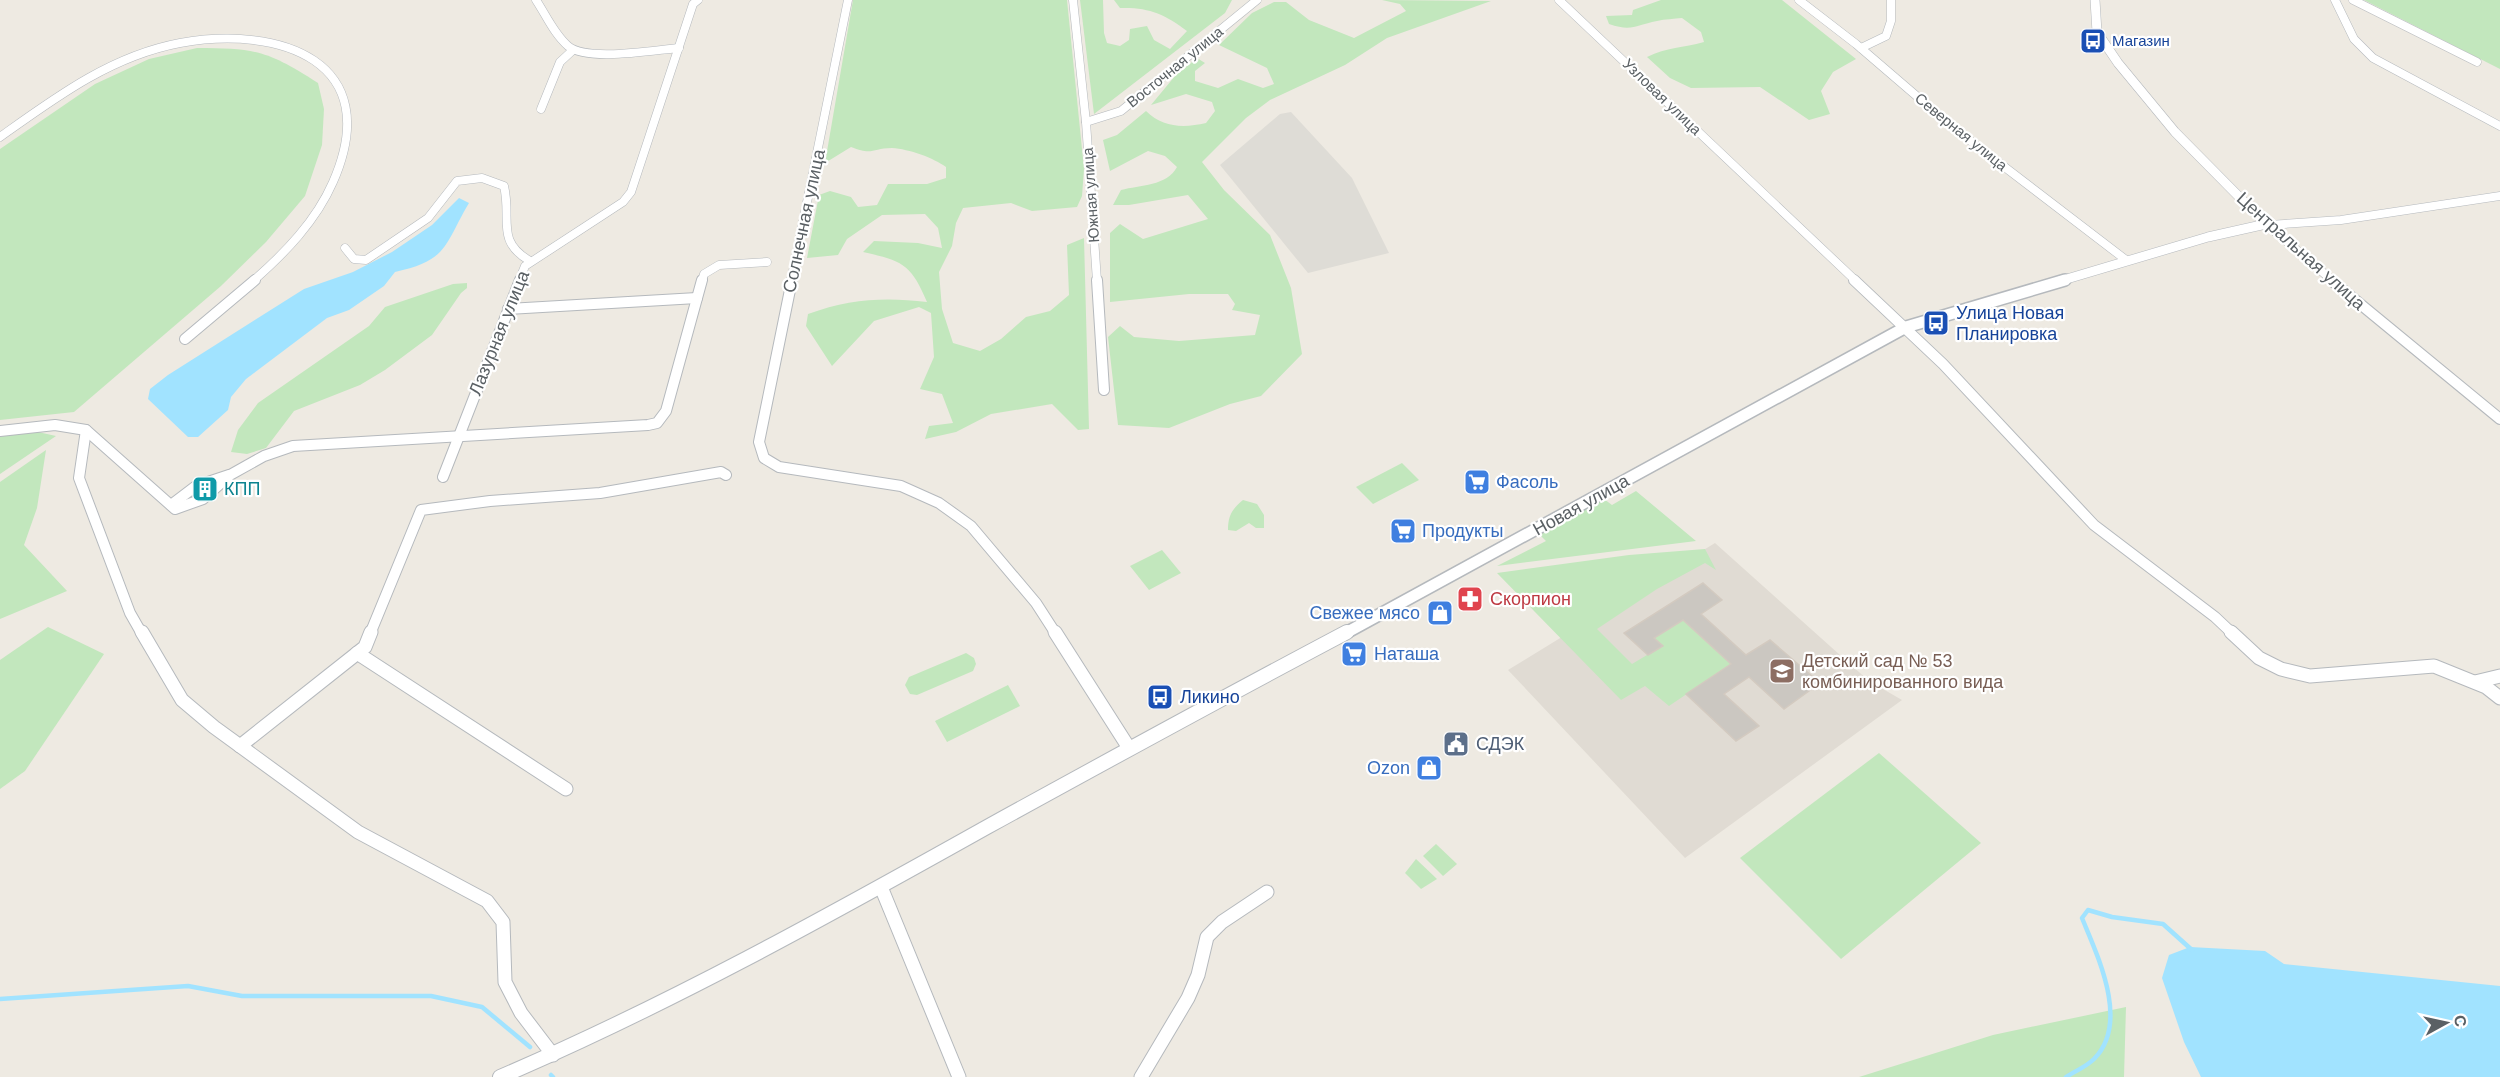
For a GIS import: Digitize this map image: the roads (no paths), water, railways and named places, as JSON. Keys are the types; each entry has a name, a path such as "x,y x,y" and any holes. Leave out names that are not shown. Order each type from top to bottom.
{"street":[{"path":"536,0 573,50 592,53 679,48"},
{"name":"Лазурная улица","path":"442,477 525,266 628,197 693,4 698,0"},
{"name":"Солнечная улица","path":"848,0 759,442 763,457 773,465 901,486 939,503 971,526 1036,603 1129,748"},
{"name":"Южная улица","path":"1073,0 1086,122 1104,390"},
{"name":"Восточная улица","path":"1086,122 1121,111 1257,0"},
{"name":"Узловая улица","path":"1559,0 1906,327"},
{"name":"Северная улица","path":"1798,0 1861,48 1955,129 2126,260"},
{"path":"1861,48 1886,36 1891,21 1891,0"},
{"name":"Центральная улица","path":"2095,0 2097,32 2118,63 2175,132 2266,224 2396,335 2500,419"},
{"path":"2335,0 2351,38 2366,52 2500,126"},
{"path":"2353,0 2477,62"},
{"path":"0,137 87,78 134,58 179,44 223,38 266,41 304,54 332,74 340,93 348,124 339,169 325,198 292,243 185,339"},
{"path":"541,108 560,62 573,50"},
{"path":"345,248 354,259 366,260 428,218 457,181 482,178 497,181 504,186 507,240 513,252 530,261"},
{"path":"2266,224 2284,226 2341,220 2500,196"},
{"name":"Новая улица","path":"500,1077 553,1055 707,980 881,887 1129,748 1462,571 1906,327 2126,260 2237,229 2266,224"},
{"path":"0,431 56,425 86,430 173,507 203,499 230,475 264,456 293,446 657,423 666,411 704,274 713,266 767,261"},
{"path":"508,309 697,298"},
{"path":"1906,327 2000,422 2094,525 2215,617 2259,658 2281,669 2310,676 2434,666 2475,682 2500,698"},
{"path":"86,430 79,478 130,613 182,700 240,746 358,832 487,901 504,922 505,982 521,1013 553,1055"},
{"path":"240,746 365,646 421,510 490,501 600,493 721,472 726,475"},
{"path":"357,653 566,789"},
{"path":"2475,682 2500,676"},
{"path":"881,887 959,1077"},
{"path":"1141,1077 1188,998 1207,937 1222,922 1267,892"}],"water":[{"path":"459,198 469,203 449,240 436,256 426,262 395,272 384,286 349,310 327,318 246,379 231,397 228,410 198,437 188,437 148,399 150,389 168,375 304,289 353,272 392,252 432,225"},
{"path":"2190,947 2265,951 2284,964 2500,986 2500,1077 2201,1077 2184,1042 2162,978 2169,955"}],"waterway":[{"path":"2066,1077 2094,1059 2104,1044 2110,1027 2108,990 2096,951 2082,918 2088,910 2112,917 2163,924 2192,950"},
{"path":"0,999 188,986 242,996 431,996 482,1007 530,1047"}],"place":[{"name":"Магазин","path":"2093,41"},
{"name":"Улица Новая Планировка","path":"1936,323"},
{"name":"Фасоль","path":"1477,482"},
{"name":"КПП","path":"205,489"},
{"name":"Продукты","path":"1403,531"},
{"name":"Скорпион","path":"1470,599"},
{"name":"Свежее мясо","path":"1440,613"},
{"name":"Наташа","path":"1354,654"},
{"name":"Детский сад № 53 комбинированного вида","path":"1782,671"},
{"name":"Ликино","path":"1160,697"},
{"name":"СДЭК","path":"1456,744"},
{"name":"Ozon","path":"1429,768"}]}
